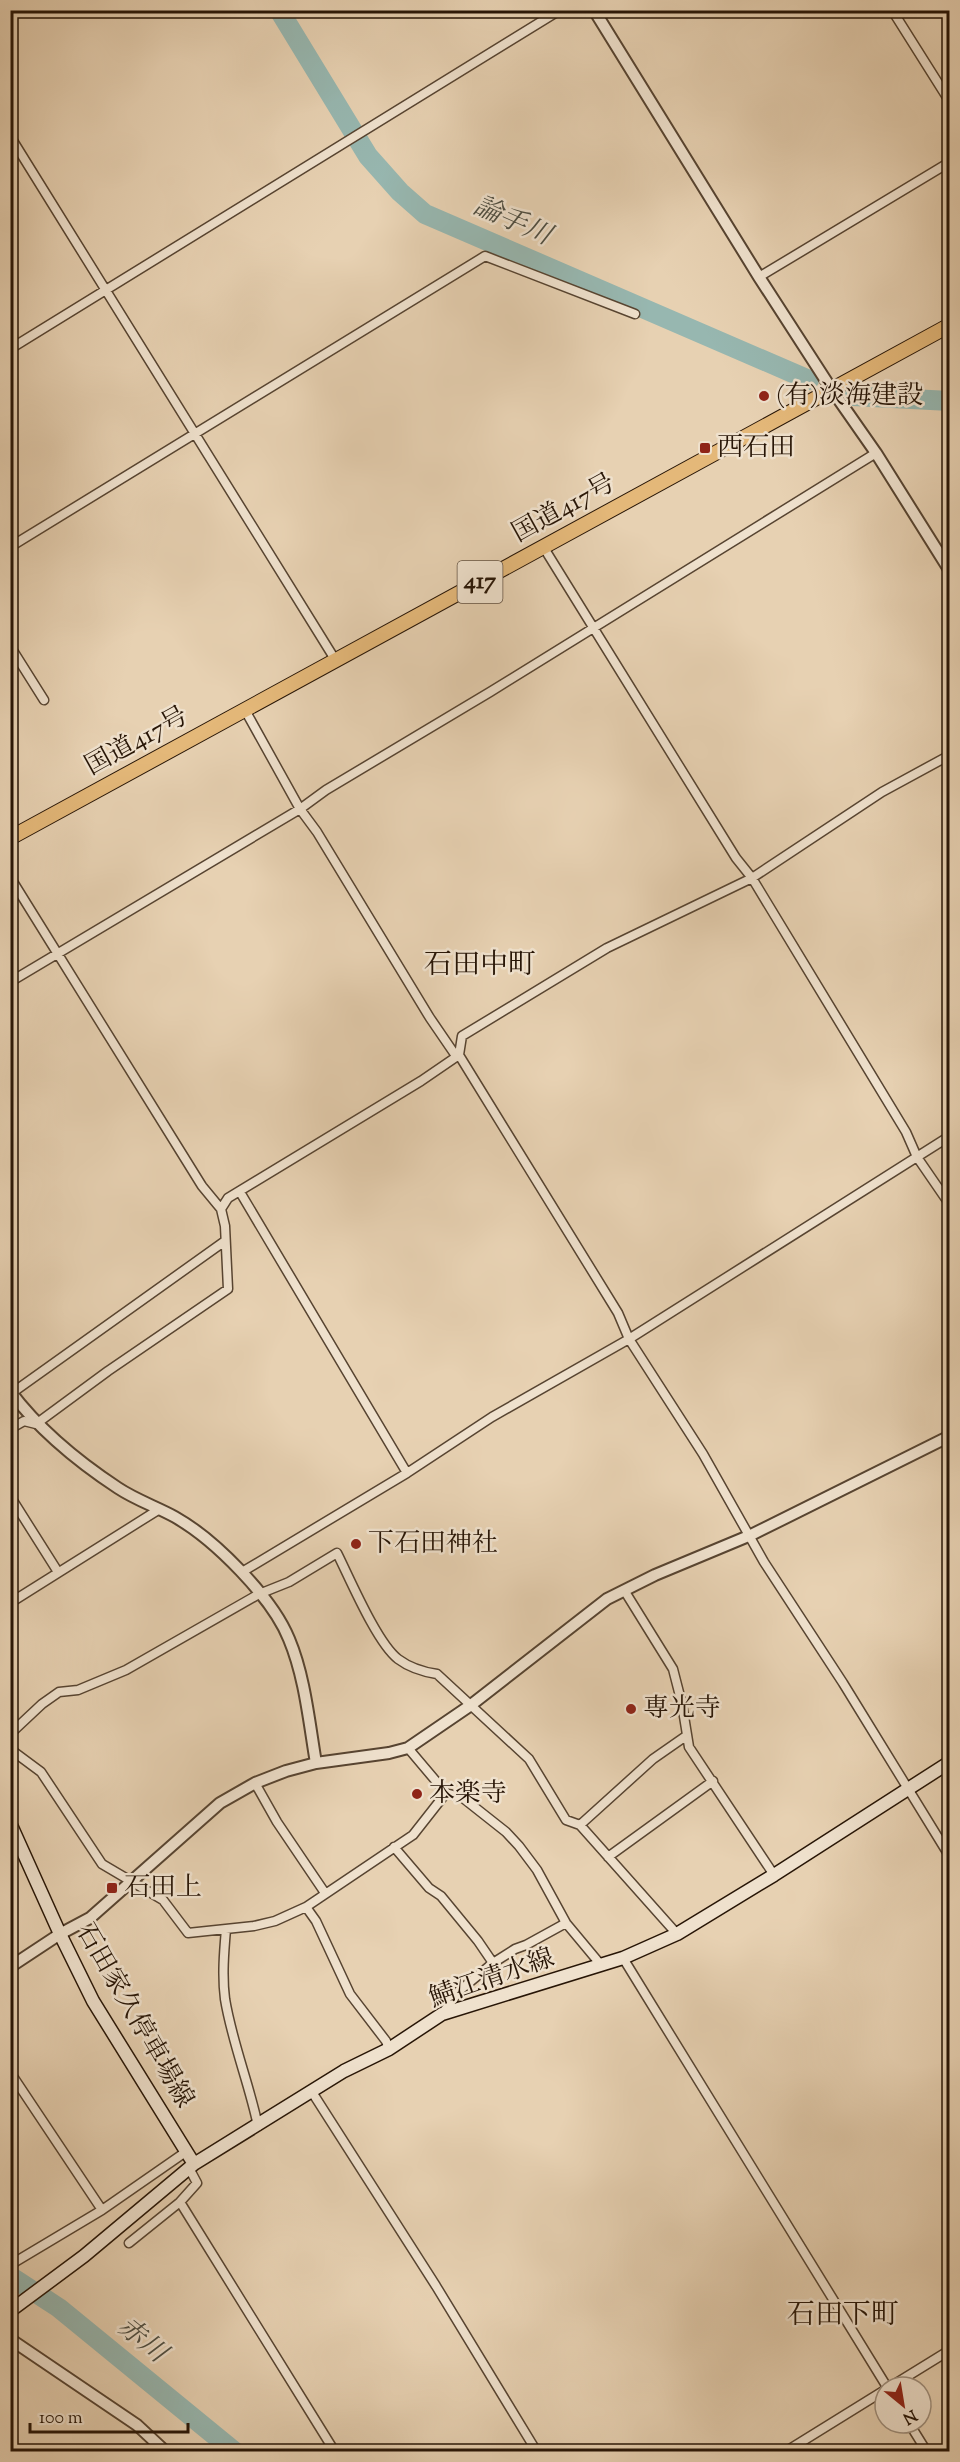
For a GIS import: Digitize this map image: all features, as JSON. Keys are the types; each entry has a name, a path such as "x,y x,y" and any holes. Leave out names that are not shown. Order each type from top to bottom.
{"highway":[{"name":"国道417号","path":"10,838 950,325"}],"main road":[{"name":"鯖江清水線","path":"10,2311 84,2256 192,2166 344,2071 389,2049 442,2014 623,1959 677,1934 950,1762"},
{"name":"石田家久停車場線","path":"10,1823 93,2001 187,2151 192,2166"}],"street":[{"path":"10,350 560,10"},
{"path":"594,10 759,277 876,453 950,571"},
{"path":"892,10 950,102"},
{"path":"10,136 336,661"},
{"path":"759,277 950,162"},
{"path":"10,547 486,256 635,314"},
{"path":"10,982 300,809 326,790 499,687 876,453"},
{"path":"544,548 736,858 752,878 906,1132 917,1157 950,1206"},
{"path":"10,646 44,700"},
{"path":"245,710 300,809 317,832 430,1018 458,1055 618,1313 629,1339 703,1454 751,1535 764,1562 950,1857"},
{"path":"221,1209 228,1198 421,1081 458,1055 462,1036 597,954 752,878 882,792 950,755"},
{"path":"10,877 202,1186 221,1209 225,1226 228,1289 108,1371 36,1424"},
{"path":"242,1572 406,1473 501,1412 629,1339 950,1136"},
{"path":"240,1192 406,1473"},
{"path":"225,1241 11,1392 36,1424 72,1455 120,1489 174,1516 203,1535 242,1572 288,1636 297,1661 316,1763"},
{"path":"10,1429 24,1421 36,1424"},
{"path":"10,1967 60,1934 90,1918 220,1803 255,1783 316,1763 389,1753 408,1748 471,1705 607,1599 751,1535 950,1436"},
{"path":"10,1496 58,1572"},
{"path":"12,1601 158,1510"},
{"path":"10,1734 42,1704 59,1692 78,1690 126,1670 259,1594 289,1582 337,1553 375,1629 398,1659 423,1672 437,1674 529,1759 566,1820 580,1825 677,1934"},
{"path":"624,1590 673,1669 689,1747 774,1875"},
{"path":"580,1825 653,1759 686,1736"},
{"path":"408,1748 446,1793 463,1798 506,1832 519,1846 537,1870 566,1923 601,1965"},
{"path":"10,1749 41,1772 102,1864 163,1900 188,1933 275,1921 306,1907 413,1835 446,1793"},
{"path":"609,1857 713,1781"},
{"path":"255,1783 277,1822 325,1893"},
{"path":"394,1847 429,1888 441,1896 493,1963"},
{"path":"306,1907 316,1920 350,1994 386,2041 389,2049"},
{"path":"442,2014 459,1991 493,1963 566,1923"},
{"path":"226,1929 223,1957 225,1999 243,2076 249,2089 258,2126"},
{"path":"623,1959 879,2375"},
{"path":"10,2072 102,2210"},
{"path":"312,2092 436,2286 537,2451"},
{"path":"10,2265 102,2210 187,2151"},
{"path":"129,2243 180,2202 197,2183 192,2166"},
{"path":"180,2202 335,2451"},
{"path":"10,2339 137,2425 166,2451"},
{"path":"909,2375 950,2350"},
{"path":"785,2451 873,2397"},
{"path":"917,2435 927,2451"}],"waterway":[{"name":"論手川","path":"279,10 368,156 400,192 425,214 809,380"},
{"name":"論手川","path":"853,396 950,401"},
{"name":"赤川","path":"10,2276 59,2308 235,2452"}],"place":[{"name":"(有)淡海建設","path":"764,396"},
{"name":"西石田","path":"705,448"},
{"name":"下石田神社","path":"356,1544"},
{"name":"専光寺","path":"631,1709"},
{"name":"本楽寺","path":"417,1794"},
{"name":"石田上","path":"112,1888"}],"district":[{"name":"石田中町","path":"480,966"},
{"name":"石田下町","path":"843,2316"}]}
